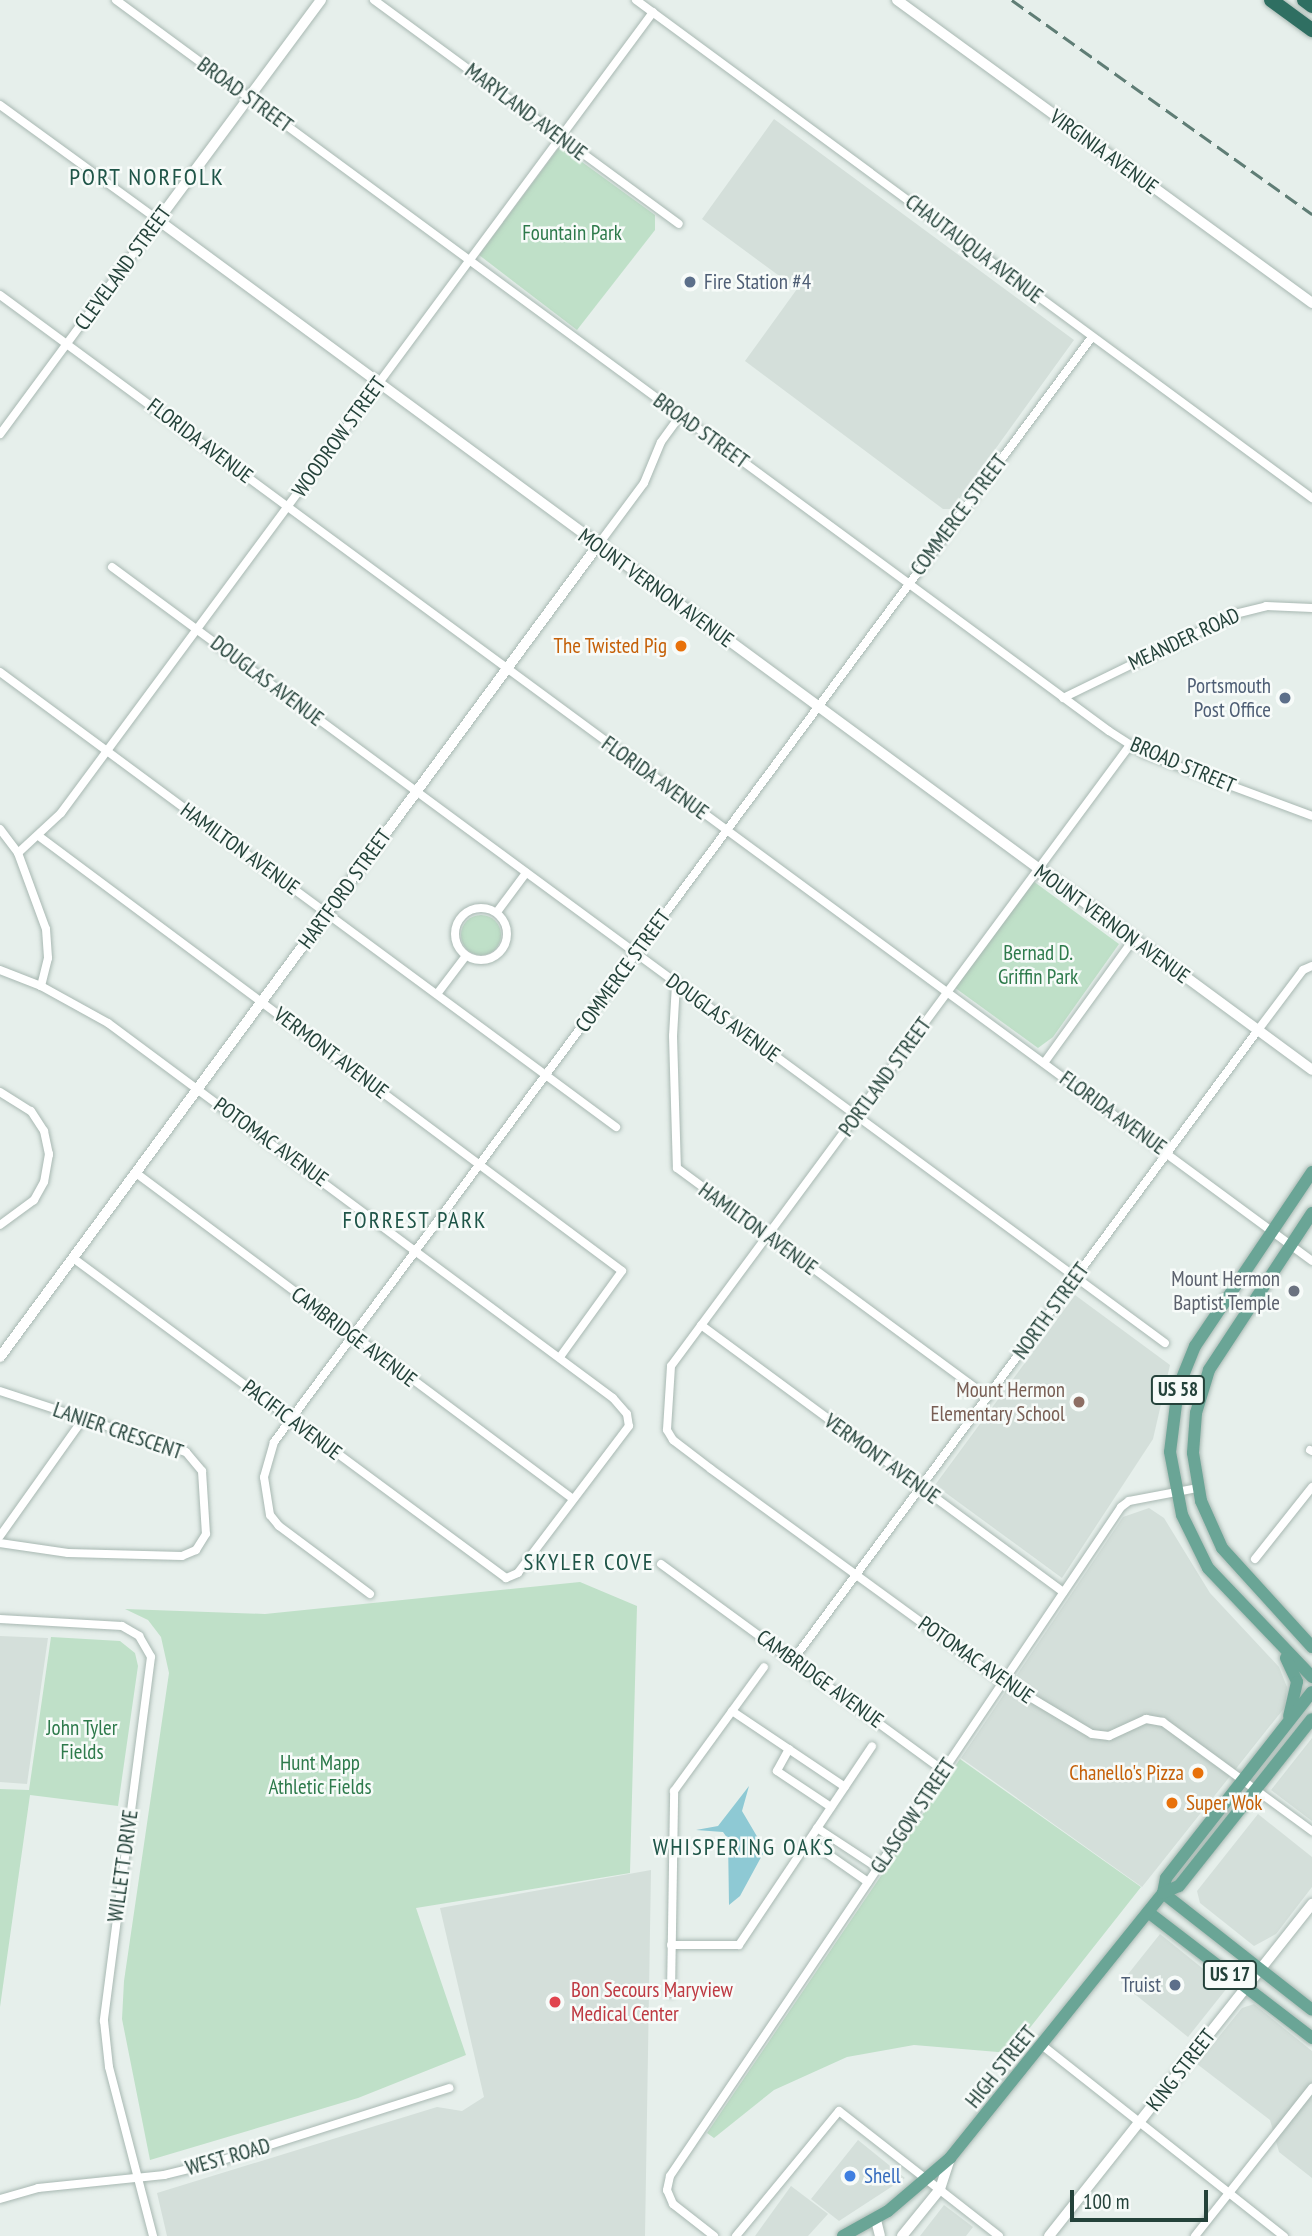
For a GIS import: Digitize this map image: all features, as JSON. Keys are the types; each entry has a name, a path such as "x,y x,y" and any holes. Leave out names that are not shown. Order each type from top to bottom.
{"highway":[{"path":"1271,0 1312,30"},
{"path":"1304,0 1312,6"}],"main road":[{"name":"US 58","path":"1312,1172 1186,1367 1171,1430 1175,1492 1189,1535 1208,1568 1312,1678"},
{"name":"US 58","path":"1312,1213 1209,1370 1193,1433 1197,1488 1222,1548 1312,1647"},
{"path":"1294,1628 1312,1639"},
{"path":"1273,1741 1292,1712 1297,1693 1295,1674 1275,1639"},
{"name":"HIGH STREET","path":"843,2236 876,2220 929,2180 950,2158 1149,1912 1163,1893 1166,1878 1312,1692"},
{"name":"HIGH STREET","path":"1163,1893 1179,1886 1312,1719"},
{"path":"1294,1741 1312,1730"},
{"name":"US 17","path":"1163,1893 1312,2010"},
{"name":"US 17","path":"1149,1912 1312,2038"}],"street":[{"name":"BROAD STREET","path":"116,0 1130,745 1312,816"},
{"name":"CLEVELAND STREET","path":"0,434 321,0"},
{"name":"MARYLAND AVENUE","path":"374,0 679,224"},
{"name":"CHAUTAUQUA AVENUE","path":"636,0 1311,495"},
{"name":"VIRGINIA AVENUE","path":"897,0 1312,303"},
{"name":"WOODROW STREET","path":"18,853 40,837 107,751 653,12"},
{"name":"MOUNT VERNON AVENUE","path":"0,104 1312,1070"},
{"name":"FLORIDA AVENUE","path":"0,295 1312,1261"},
{"name":"COMMERCE STREET","path":"370,1594 279,1526 270,1514 264,1494 265,1465 274,1442 1092,337"},
{"name":"HARTFORD STREET","path":"0,1357 644,482 661,442 680,416"},
{"name":"DOUGLAS AVENUE","path":"112,567 1165,1343"},
{"name":"MEANDER ROAD","path":"1063,698 1235,614 1266,606 1312,608"},
{"name":"HAMILTON AVENUE","path":"0,672 616,1127"},
{"name":"PORTLAND STREET","path":"667,1418 667,1376 701,1325 1130,745"},
{"path":"0,830 18,853 46,929 48,958 41,986"},
{"name":"VERMONT AVENUE","path":"40,837 622,1270 560,1357"},
{"path":"497,912 526,873"},
{"path":"465,957 456,940 461,920 479,909 497,912"},
{"path":"465,957 483,960 500,949 506,929 497,912"},
{"path":"1044,1063 1133,940"},
{"path":"437,995 465,957"},
{"name":"NORTH STREET","path":"793,1660 1166,1153 1303,970 1312,966"},
{"name":"POTOMAC AVENUE","path":"0,970 41,986 108,1023 560,1357 628,1417 626,1431 573,1499"},
{"name":"HAMILTON AVENUE","path":"677,985 673,1036 677,1167 988,1397"},
{"path":"0,1093 32,1111 44,1131 50,1154 44,1182 34,1200 0,1225"},
{"name":"CAMBRIDGE AVENUE","path":"136,1173 573,1499"},
{"name":"PACIFIC AVENUE","path":"73,1258 502,1577 512,1577 573,1499"},
{"name":"VERMONT AVENUE","path":"701,1325 1063,1592"},
{"name":"LANIER CRESCENT","path":"0,1391 193,1457 202,1471 206,1534 201,1544 182,1556 68,1553 0,1543"},
{"path":"0,1536 84,1418"},
{"name":"POTOMAC AVENUE","path":"667,1418 673,1440 1004,1682 1092,1734 1109,1736 1146,1719 1163,1721 1312,1831"},
{"path":"1255,1559 1312,1487"},
{"name":"GLASGOW STREET","path":"714,2236 677,2207 668,2193 670,2176 1123,1504 1197,1488"},
{"name":"CAMBRIDGE AVENUE","path":"661,1564 944,1771"},
{"name":"WILLETT DRIVE","path":"0,1619 122,1626 139,1636 151,1657 104,2001 109,2067 133,2168 139,2178 153,2236"},
{"path":"671,1993 674,1791 764,1667"},
{"path":"732,1711 845,1787"},
{"path":"671,1945 738,1945 872,1746"},
{"path":"789,1749 777,1771 831,1807"},
{"path":"817,1828 878,1868"},
{"path":"809,1841 868,1882"},
{"name":"KING STREET","path":"1049,2236 1312,1904"},
{"path":"1043,2046 1284,2236"},
{"name":"WEST ROAD","path":"0,2199 64,2184 139,2178 216,2162 449,2088"},
{"path":"1195,2236 1312,2088"},
{"path":"736,2236 834,2112 843,2112 999,2236"},
{"path":"902,2236 940,2189 950,2158"},
{"path":"876,2220 880,2236"}],"shaded area":[{"path":"774,119 1074,340 952,509 943,509 745,361 797,289 702,219"},
{"name":"Mount Hermon Elementary School","path":"1075,1295 1170,1365 1153,1439 1062,1578 935,1485"},
{"path":"1149,1508 1164,1518 1210,1593 1279,1667 1287,1687 1285,1707 1142,1887 961,1758 1123,1517"},
{"path":"0,1636 48,1638 27,1784 0,1782"},
{"path":"1312,1738 1312,1821 1271,1790"},
{"path":"1258,1814 1312,1857 1312,1887 1276,1934 1254,1946 1200,1903 1197,1891"},
{"name":"Bon Secours Maryview Medical Center","path":"651,1870 645,2236 167,2236 157,2193 437,2107 462,2111 484,2097 440,1908"},
{"path":"1160,1934 1227,1988 1188,2037 1121,1983"},
{"path":"1254,2004 1312,2051 1312,2178 1279,2152 1270,2120 1197,2064 1242,2008"},
{"path":"858,2140 905,2178 839,2221 811,2199"},
{"path":"791,2186 828,2214 808,2236 755,2236"},
{"path":"944,2205 973,2227 966,2236 920,2236"}],"green space":[{"name":"Fountain Park","path":"560,146 655,215 655,230 577,330 479,255"},
{"name":"Bernad D. Griffin Park","path":"1033,881 1119,944 1053,1037 1038,1048 954,987"},
{"path":"481,915 489,916 495,921 500,927 500,943 495,949 489,954 481,955 473,954 467,949 462,943 461,935 462,927 467,921 473,916"},
{"name":"Hunt Mapp Athletic Fields","path":"580,1582 637,1606 630,1873 416,1908 466,2055 358,2098 150,2160 122,2019 124,1981 169,1673 161,1637 148,1620 125,1609 265,1614"},
{"name":"John Tyler Fields","path":"51,1637 120,1641 135,1653 138,1666 118,1806 30,1795 0,2007 0,1789 29,1790"},
{"path":"960,1759 1141,1887 1010,2053 914,2045 847,2057 774,2090 714,2138 707,2133"}],"water":[{"path":"749,1786 742,1811 765,1850 740,1896 729,1905 728,1839 723,1832 696,1830 718,1826"}],"railway":[{"path":"1012,0 1312,214"}],"place":[{"name":"Fire Station #4","path":"690,282"},
{"name":"The Twisted Pig","path":"681,646"},
{"name":"Portsmouth Post Office","path":"1285,698"},
{"name":"Mount Hermon Baptist Temple","path":"1294,1291"},
{"name":"Mount Hermon Elementary School","path":"1079,1402"},
{"name":"Chanello's Pizza","path":"1198,1773"},
{"name":"Super Wok","path":"1172,1803"},
{"name":"Truist","path":"1175,1985"},
{"name":"Bon Secours Maryview Medical Center","path":"555,2002"},
{"name":"Shell","path":"850,2176"}],"district":[{"name":"PORT NORFOLK","path":"147,177"},
{"name":"FORREST PARK","path":"415,1220"},
{"name":"SKYLER COVE","path":"589,1562"},
{"name":"WHISPERING OAKS","path":"744,1847"}]}
